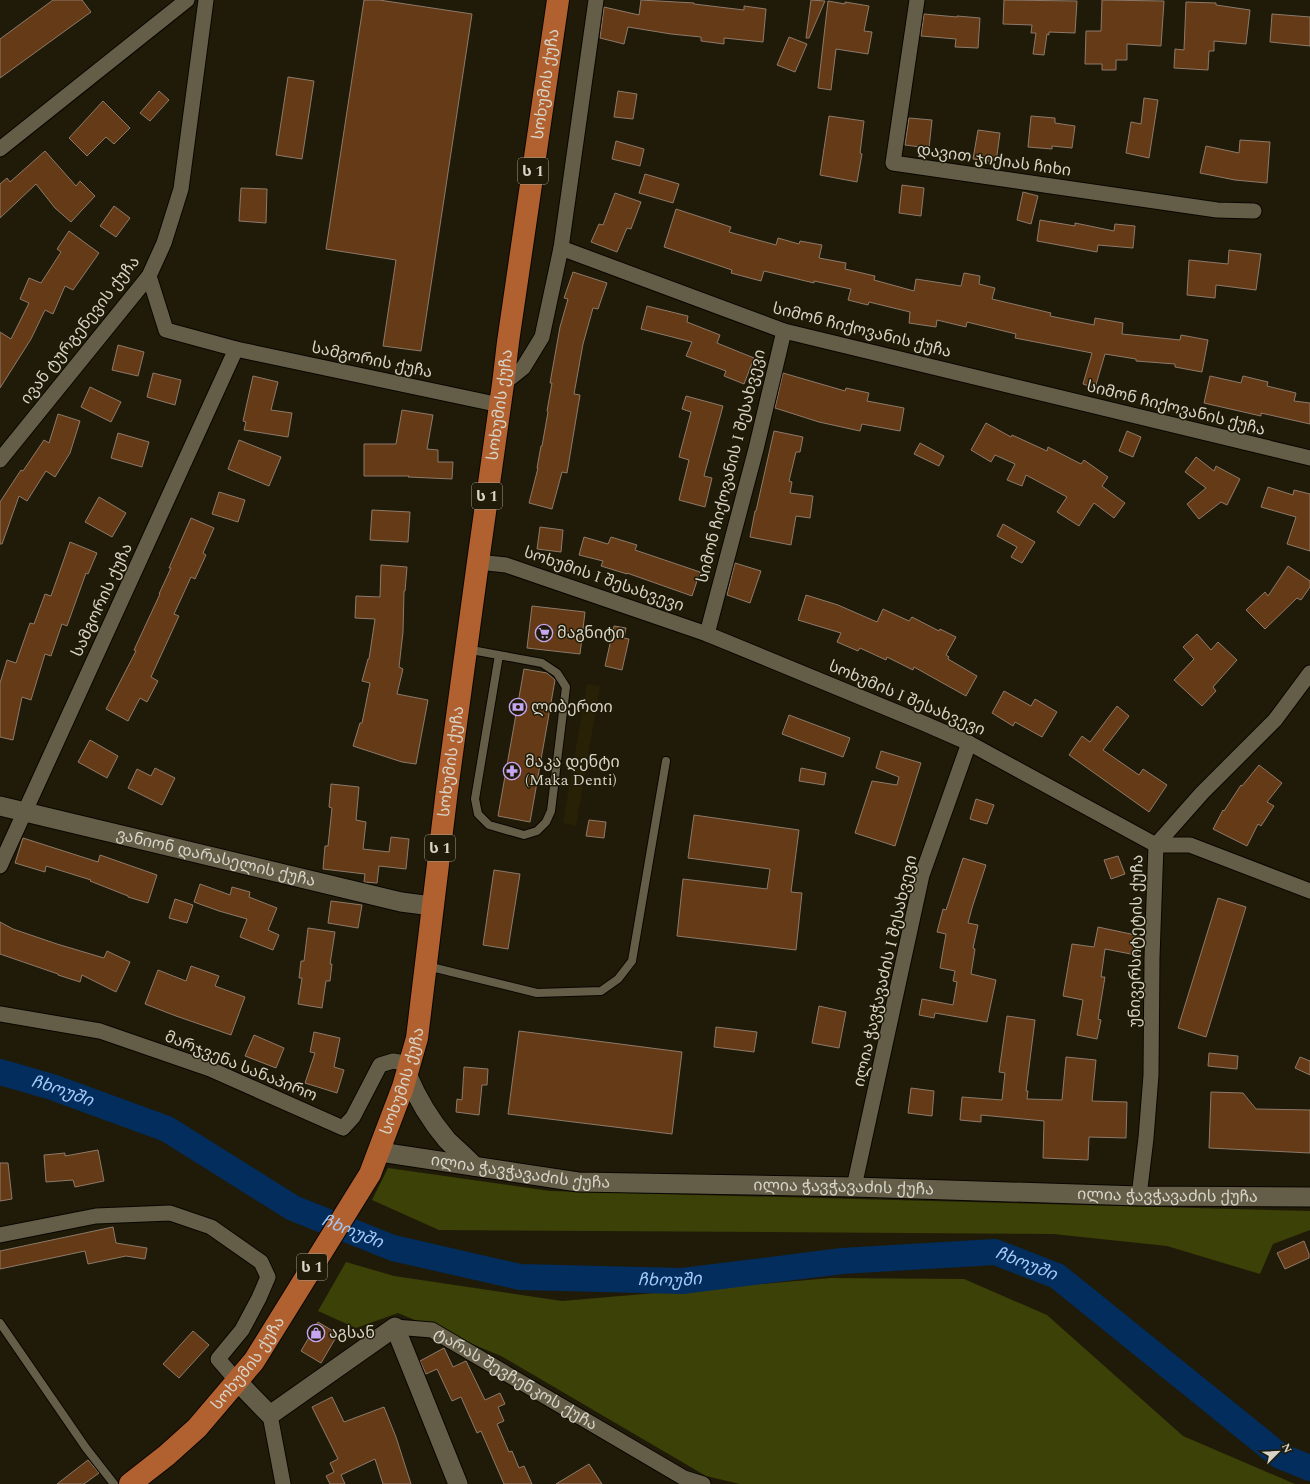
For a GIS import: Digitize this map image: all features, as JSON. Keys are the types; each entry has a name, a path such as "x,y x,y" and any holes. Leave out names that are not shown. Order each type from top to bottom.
{"highway":[{"name":"სოხუმის ქუჩა","path":"130,1484 167,1456 197,1428 254,1361 370,1174 380,1152 417,1038 432,906 466,649 504,384 508,342 558,0"}],"street":[{"path":"0,149 187,0"},
{"name":"ივან ტურგენევის ქუჩა","path":"0,460 149,276 164,243 181,189 206,0"},
{"path":"504,384 523,368 542,337 561,248 596,0"},
{"name":"დავით ჯიქიას ჩიხი","path":"916,0 893,163 1217,210 1254,211"},
{"name":"სიმონ ჩიქოვანის ქუჩა","path":"561,248 784,331 1310,458"},
{"name":"სამგორის ქუჩა","path":"149,276 166,330 236,349 500,405"},
{"name":"სიმონ ჩიქოვანის I შესახვევი","path":"707,634 756,449 784,331"},
{"name":"სამგორის ქუჩა","path":"0,866 236,349"},
{"name":"სოხუმის I შესახვევი","path":"478,562 506,565 707,634 969,744 1156,845 1190,845 1310,891"},
{"name":"უნივერსიტეტის ქუჩა","path":"1139,1196 1146,1138 1151,1075 1152,957 1156,845 1202,793 1274,720 1310,673"},
{"name":"ილია ჭავჭავაძის I შესახვევი","path":"854,1187 922,875 969,744"},
{"name":"ვანიონ დარასელის ქუჩა","path":"0,806 401,902 432,906"},
{"name":"მარჯვენა სანაპირო","path":"0,1014 100,1031 210,1069 343,1128 353,1117 380,1065 393,1061 408,1069"},
{"path":"408,1069 416,1094 429,1116 448,1140 474,1166"},
{"name":"ილია ჭავჭავაძის ქუჩა","path":"380,1152 578,1182 854,1187 1139,1196 1310,1197"},
{"path":"0,1235 96,1216 170,1213 211,1227 261,1262 268,1277 259,1298 242,1330 218,1359 270,1415 283,1484"},
{"path":"270,1415 395,1327 458,1484"},
{"name":"ტარას შევჩენკოს ქუჩა","path":"395,1327 432,1330 684,1478 703,1484"}],"lane":[{"path":"466,649 499,655 542,663 557,673 566,687 551,811 546,822 537,831 524,834 489,825 478,814 475,799 499,655"},
{"path":"426,966 537,993 601,991 618,979 632,961 666,761"},
{"path":"0,1323 86,1448 114,1484"}],"shaded area":[{"path":"587,684 600,686 576,826 563,823"}],"green space":[{"path":"388,1168 550,1191 1310,1211 1310,1230 1273,1244 1260,1274 1167,1246 1053,1234 439,1230 372,1200"},
{"path":"346,1262 394,1276 562,1301 831,1278 964,1279 1047,1315 1183,1436 1295,1484 740,1484 706,1476 501,1356 398,1313 356,1328 318,1311"}],"building":[{"path":"53,0 82,0 91,12 0,78 0,39"},
{"path":"364,0 379,0 472,14 421,351 383,346 396,260 326,249"},
{"path":"641,0 694,3 744,10 744,6 766,9 763,42 724,38 724,44 701,41 701,37 628,27 624,44 600,38 604,7 639,15"},
{"path":"811,0 825,1 809,38 806,38"},
{"path":"1004,0 1077,1 1075,33 1049,32 1049,35 1047,34 1044,55 1033,54 1036,33 1031,33 1032,25 1003,24"},
{"path":"1102,0 1164,1 1161,46 1127,44 1127,60 1116,60 1116,70 1102,70 1102,64 1085,64 1086,31 1101,31"},
{"path":"828,1 869,6 864,31 872,32 868,54 836,49 831,90 818,88"},
{"path":"1186,2 1216,3 1216,5 1250,10 1246,44 1214,41 1214,51 1209,51 1208,70 1174,68 1175,49 1184,50"},
{"path":"924,14 980,18 978,48 955,47 956,39 921,36"},
{"path":"1272,14 1310,17 1310,46 1270,42"},
{"path":"789,37 807,44 795,72 777,65"},
{"path":"288,77 314,81 302,159 276,155"},
{"path":"159,91 169,100 150,121 140,113"},
{"path":"618,91 637,94 633,119 614,117"},
{"path":"1144,98 1158,100 1149,158 1126,153 1131,122 1141,124"},
{"path":"103,101 130,128 114,144 106,137 87,156 69,138"},
{"path":"829,116 864,121 860,153 862,154 857,182 820,175"},
{"path":"1031,116 1055,118 1055,123 1075,126 1072,148 1052,146 1052,149 1028,147"},
{"path":"909,118 932,120 929,148 905,145"},
{"path":"978,130 1000,133 996,162 973,159"},
{"path":"1240,140 1270,142 1267,183 1235,180 1200,173 1206,146 1239,153"},
{"path":"616,141 644,149 640,166 612,159"},
{"path":"45,151 76,186 80,181 95,196 71,222 55,208 36,184 0,218 0,184 7,178 10,182"},
{"path":"645,174 679,184 673,203 639,193"},
{"path":"902,185 924,188 921,216 899,213"},
{"path":"241,188 267,189 266,223 239,221"},
{"path":"1023,192 1038,196 1031,224 1017,220"},
{"path":"615,193 641,202 631,229 627,228 617,252 591,242 599,224 603,225"},
{"path":"114,206 130,218 116,237 100,226"},
{"path":"676,209 731,227 729,232 776,245 778,238 799,244 800,241 822,245 819,258 846,263 845,269 875,276 874,280 914,291 916,279 961,286 964,273 980,276 979,284 995,288 992,299 1051,313 1050,316 1094,325 1095,318 1123,323 1122,334 1180,340 1181,335 1208,340 1202,372 1175,367 1175,364 1136,361 1136,359 1105,354 1095,388 1083,384 1092,353 1015,338 1016,334 967,322 966,327 937,320 936,327 909,323 910,312 869,302 868,305 848,300 851,289 814,281 814,283 764,271 761,281 731,273 732,270 664,247"},
{"path":"1040,220 1075,226 1075,223 1114,231 1115,224 1135,226 1133,248 1098,245 1097,252 1037,241"},
{"path":"69,231 99,253 73,290 65,286 53,314 45,310 31,339 0,388 0,332 11,339 29,303 20,299 29,278 41,283 61,252 57,249"},
{"path":"1229,250 1261,254 1256,290 1216,285 1215,298 1187,295 1189,260 1228,264"},
{"path":"573,272 607,283 598,309 593,308 583,344 574,394 580,395 567,473 562,472 552,509 529,503 538,468 548,412 552,383 550,383 560,327 568,299 564,298"},
{"path":"647,306 688,316 687,322 720,335 717,343 754,358 744,384 724,376 726,371 686,356 692,342 641,329"},
{"path":"118,345 144,352 138,376 112,370"},
{"path":"153,373 181,380 175,405 147,397"},
{"path":"783,373 845,391 846,388 869,393 867,401 904,408 900,431 862,424 860,431 819,422 775,408"},
{"path":"253,376 278,382 271,410 292,413 288,437 244,430 246,422 243,421"},
{"path":"1210,376 1241,383 1243,376 1268,382 1267,386 1296,393 1294,401 1310,403 1310,424 1261,413 1261,416 1204,403"},
{"path":"90,387 121,402 111,422 81,407"},
{"path":"686,396 723,406 704,476 712,478 705,507 679,500 689,460 679,457 691,412 682,409"},
{"path":"402,410 433,415 427,449 438,450 438,462 453,462 452,479 408,477 409,476 364,476 364,444 396,444"},
{"path":"58,414 80,421 70,453 55,477 46,471 27,501 19,496 2,544 0,544 0,502 21,470 23,471 44,440 49,443"},
{"path":"986,423 1011,437 1012,435 1047,451 1048,447 1081,464 1084,460 1108,477 1102,486 1125,503 1114,518 1094,503 1079,526 1057,512 1067,497 1026,475 1022,486 1007,480 1015,464 995,455 991,462 971,450"},
{"path":"774,431 803,437 800,452 796,452 789,481 792,482 790,493 813,496 810,518 796,516 791,545 750,537"},
{"path":"1127,431 1141,437 1133,457 1119,451"},
{"path":"118,433 149,442 142,467 111,458"},
{"path":"239,440 281,457 269,486 228,469"},
{"path":"920,443 944,456 939,466 914,454"},
{"path":"1196,457 1214,471 1216,466 1240,479 1227,505 1221,502 1199,519 1187,504 1206,488 1185,472"},
{"path":"1268,487 1293,495 1294,490 1310,494 1310,551 1287,544 1296,517 1261,507"},
{"path":"219,492 245,500 238,522 212,514"},
{"path":"99,497 126,513 112,537 85,522"},
{"path":"372,510 410,512 408,542 370,540"},
{"path":"191,518 214,528 203,553 206,555 195,579 191,577 174,614 179,616 151,677 158,681 147,702 140,698 128,721 106,709 136,651 134,650 160,594 171,568 169,568"},
{"path":"1003,524 1035,542 1022,563 1011,557 1017,547 997,536"},
{"path":"540,527 563,530 561,552 537,549"},
{"path":"584,537 608,544 611,537 637,545 635,550 700,572 692,596 627,573 601,566 603,561 579,555"},
{"path":"70,542 97,553 88,574 86,573 67,626 62,624 51,656 45,654 31,700 22,697 13,740 0,737 0,683 7,660 16,663 30,623 34,624 45,594 51,596"},
{"path":"735,563 761,571 750,603 727,595"},
{"path":"381,565 407,567 399,667 403,669 397,694 428,700 416,764 402,762 353,746 360,723 362,723 370,683 362,681 369,659 375,619 355,618 356,596 380,597"},
{"path":"1288,566 1310,581 1310,587 1301,600 1297,598 1265,629 1246,610 1265,592 1268,596"},
{"path":"806,595 838,605 877,622 883,609 909,621 912,617 939,631 940,629 956,637 946,655 949,657 948,659 977,676 966,696 914,667 913,670 887,657 886,660 860,648 858,651 837,642 841,633 798,620"},
{"path":"532,606 585,612 580,654 527,648"},
{"path":"614,626 626,628 624,638 629,639 622,670 605,666"},
{"path":"1197,634 1211,650 1218,642 1237,660 1213,687 1216,691 1202,706 1174,680 1194,659 1183,647"},
{"path":"524,669 547,673 555,680 530,822 498,816"},
{"path":"1004,691 1031,706 1035,699 1057,712 1042,737 1015,722 1013,726 992,713"},
{"path":"1117,706 1129,716 1103,750 1139,775 1143,769 1167,785 1149,812 1069,755 1082,736 1090,742"},
{"path":"789,715 850,738 843,757 782,734"},
{"path":"90,740 118,756 107,778 78,762"},
{"path":"881,751 921,763 895,846 855,833 872,781 897,785 899,777 876,768"},
{"path":"1259,765 1282,783 1267,802 1274,806 1261,826 1258,824 1247,846 1213,829 1223,810 1224,811 1241,785 1242,786"},
{"path":"155,768 175,778 162,805 128,788 137,769 151,776"},
{"path":"801,768 826,773 824,785 799,781"},
{"path":"331,784 359,787 356,820 366,822 363,849 389,852 391,837 409,839 406,869 379,866 377,883 364,882 365,874 323,869 325,846 328,846 332,808 329,807"},
{"path":"976,799 994,805 987,824 970,819"},
{"path":"694,815 799,830 791,892 802,893 796,950 677,936 683,879 767,889 770,869 688,858"},
{"path":"589,820 606,822 604,838 586,836"},
{"path":"23,838 98,862 100,855 157,875 148,903 128,897 90,881 91,880 46,866 45,872 15,863"},
{"path":"1118,856 1125,874 1111,879 1104,860"},
{"path":"963,858 986,865 968,923 978,925 973,948 975,949 971,974 996,980 987,1022 935,1013 934,1018 919,1015 922,999 953,1005 957,982 953,981 955,971 940,968 946,934 937,932 943,909 946,910"},
{"path":"494,870 520,874 508,949 483,945"},
{"path":"200,884 230,895 232,887 250,892 249,897 277,908 268,930 279,935 273,950 240,937 247,919 194,902"},
{"path":"1218,898 1246,907 1206,1037 1178,1028"},
{"path":"175,899 193,905 187,923 169,918"},
{"path":"331,901 362,905 358,928 328,923"},
{"path":"0,922 13,929 57,944 104,958 107,951 130,962 116,992 82,975 80,982 0,954"},
{"path":"1098,927 1140,936 1136,955 1105,949 1101,977 1105,977 1098,1019 1101,1020 1097,1039 1077,1035 1083,1000 1063,996 1072,944 1094,947"},
{"path":"308,928 335,932 330,964 332,964 330,981 326,981 322,1008 298,1004 302,978 299,978 301,961 304,961"},
{"path":"191,966 219,976 215,986 245,997 231,1035 145,1004 158,970 186,981"},
{"path":"819,1006 846,1012 839,1048 812,1043"},
{"path":"1007,1016 1035,1020 1026,1091 1028,1091 1027,1099 1062,1100 1066,1057 1096,1060 1092,1101 1127,1102 1126,1138 1089,1137 1088,1160 1043,1158 1044,1121 981,1115 981,1122 960,1120 962,1097 1002,1100 1005,1073 999,1072"},
{"path":"716,1027 757,1032 754,1052 714,1047"},
{"path":"519,1031 682,1052 672,1134 508,1114"},
{"path":"314,1032 340,1038 334,1067 344,1070 337,1093 305,1083 315,1053 310,1052"},
{"path":"254,1035 284,1048 276,1068 245,1056"},
{"path":"1209,1053 1238,1056 1237,1069 1208,1066"},
{"path":"1300,1057 1310,1061 1310,1075 1295,1068"},
{"path":"464,1067 488,1069 487,1085 482,1085 479,1115 456,1112 457,1099 462,1100"},
{"path":"911,1088 934,1091 932,1116 908,1113"},
{"path":"1211,1092 1243,1093 1256,1109 1310,1110 1310,1153 1209,1148"},
{"path":"98,1150 104,1181 75,1187 73,1180 46,1182 44,1155 65,1153 65,1156"},
{"path":"0,1163 8,1163 12,1199 0,1201"},
{"path":"113,1227 116,1243 147,1248 145,1259 126,1256 88,1264 85,1251 0,1269 0,1251"},
{"path":"1304,1241 1309,1258 1285,1269 1277,1253"},
{"path":"318,1322 338,1334 321,1363 301,1351"},
{"path":"193,1331 209,1345 179,1378 163,1364"},
{"path":"444,1348 453,1367 466,1361 485,1400 500,1393 505,1404 498,1407 504,1421 497,1424 509,1452 512,1451 519,1468 524,1466 532,1484 504,1484 481,1431 477,1433 461,1397 452,1401 437,1369 426,1374 420,1361"},
{"path":"332,1397 344,1422 384,1407 396,1437 411,1484 383,1484 375,1459 341,1475 345,1484 330,1484 326,1476 334,1472 330,1463 338,1459 312,1407"},
{"path":"88,1460 99,1473 84,1484 57,1484"},
{"path":"589,1464 602,1484 556,1484"}],"waterway":[{"name":"ჩხოუში","path":"0,1072 52,1087 167,1129 293,1208 393,1248 520,1277 682,1281 842,1261 995,1252 1057,1276 1280,1456 1310,1468"}],"place":[{"name":"მაგნიტი","path":"544,633"},
{"name":"ლიბერთი","path":"518,707"},
{"name":"მაკა დენტი (Maka Denti)","path":"512,771"},
{"name":"აგსან","path":"316,1333"}]}
